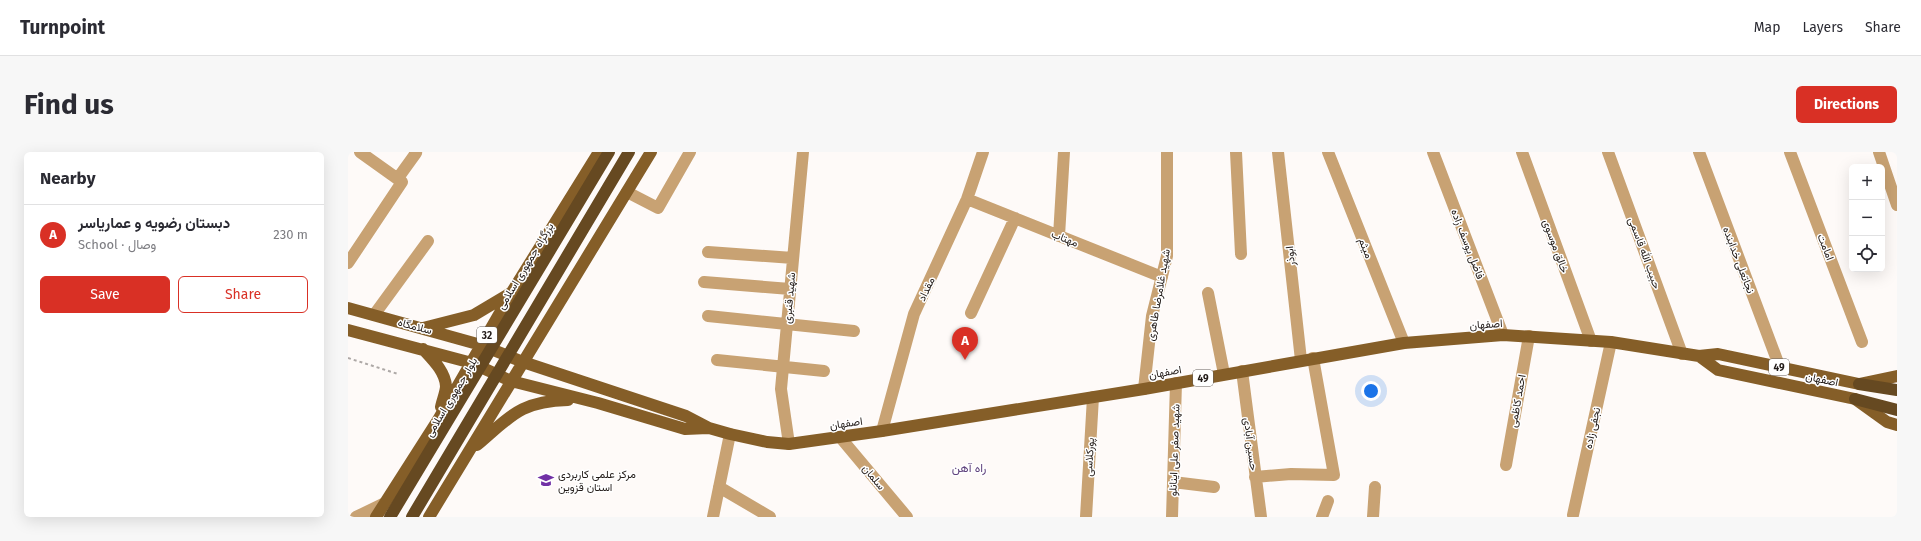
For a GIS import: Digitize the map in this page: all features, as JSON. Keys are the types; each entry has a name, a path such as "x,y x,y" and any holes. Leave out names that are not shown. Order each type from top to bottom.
{"highway":[{"name":"بزرگراه جمهوری اسلامی","path":"390,517 609,152"},
{"name":"32","path":"412,517 629,152"},
{"name":"اصفهان","path":"1859,384 1897,390"},
{"name":"اصفهان","path":"1855,399 1897,410"}],"main road":[{"name":"بلوار جمهوری اسلامی","path":"376,517 438,420 512,292 599,152"},
{"path":"629,152 638,154 647,152"},
{"path":"429,517 651,152"},
{"path":"421,328 474,315 512,292"},
{"name":"سلامگاه","path":"348,308 481,345 523,362"},
{"name":"سلامگاه","path":"348,330 472,363 511,381"},
{"name":"اصفهان","path":"523,362 686,416 709,428 767,442 789,444 882,431 1144,389 1404,343 1503,335 1611,342 1699,356 1718,354 1859,384"},
{"path":"423,349 436,364 446,386 438,420"},
{"name":"اصفهان","path":"1699,356 1718,370 1855,399"},
{"path":"1859,384 1897,376"},
{"name":"اصفهان","path":"511,381 582,399 685,429 709,428"},
{"path":"469,453 514,413 546,400 582,399"},
{"path":"1855,399 1887,422 1897,425"}],"street":[{"path":"348,263 402,182 360,152"},
{"path":"398,178 416,153 415,152"},
{"path":"627,192 658,208 690,152"},
{"name":"شهید قنبری","path":"789,444 781,389 804,152"},
{"name":"مقداد","path":"882,431 914,314 967,199 983,152"},
{"path":"1059,236 1064,152"},
{"name":"شهید غلامرضا طاهری","path":"1144,389 1152,316 1168,256 1167,152"},
{"path":"1236,152 1241,254"},
{"name":"ابوذر","path":"1255,477 1291,474 1334,475 1307,359 1278,152"},
{"name":"میثم","path":"1328,152 1404,343"},
{"name":"فاضل یوسف زاده","path":"1433,152 1503,335"},
{"name":"خالق موسوی","path":"1522,152 1591,341"},
{"name":"حبیب الله قاسمی","path":"1608,152 1682,354"},
{"name":"نجاتعلی خدابنده","path":"1699,152 1780,368"},
{"name":"امامت","path":"1790,152 1862,342"},
{"path":"1879,152 1897,205"},
{"name":"مهتاب","path":"967,199 1162,277"},
{"path":"971,313 1015,218"},
{"path":"374,315 428,241"},
{"path":"708,252 793,258"},
{"path":"704,282 790,289"},
{"path":"1208,293 1224,374"},
{"path":"708,316 854,331"},
{"name":"احمد کاظمی","path":"1506,465 1529,336"},
{"name":"نجفی زاده","path":"1573,515 1611,342"},
{"path":"717,360 783,368 824,371"},
{"name":"حسین آبادی","path":"1242,371 1261,517"},
{"name":"شهید صفر علی اینانلو","path":"1172,517 1176,383"},
{"name":"پورکلاسی","path":"1086,517 1093,397"},
{"path":"713,517 730,434"},
{"name":"سلمان","path":"840,437 907,517"},
{"path":"1173,482 1214,487"},
{"path":"1372,517 1375,486"},
{"path":"719,487 770,517"},
{"path":"1322,517 1328,500"},
{"path":"356,517 384,504"}],"path":[{"path":"348,358 398,374"}],"place":[{"name":"دبستان رضویه و عماریاسر","path":"965,360"},
{"name":"مرکز علمی کاربردی استان قزوین","path":"546,480"}],"district":[{"name":"راه آهن","path":"969,468"}]}
